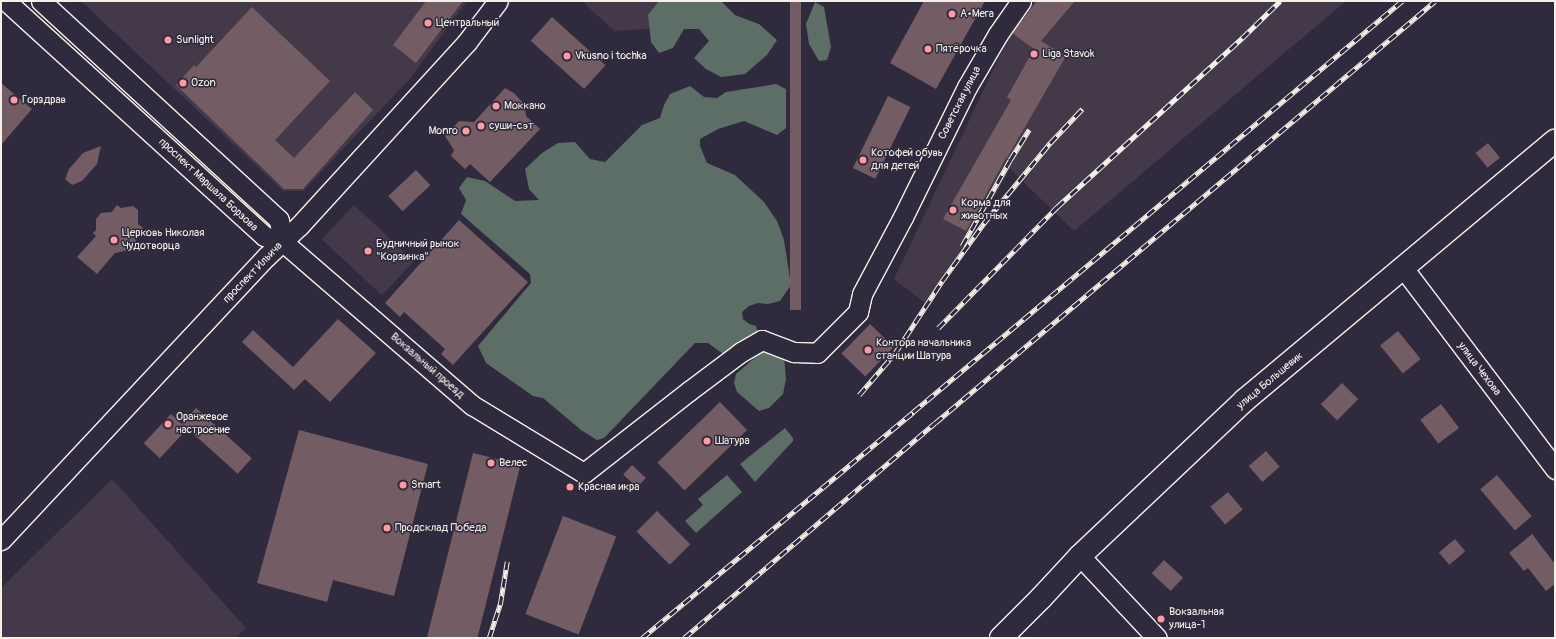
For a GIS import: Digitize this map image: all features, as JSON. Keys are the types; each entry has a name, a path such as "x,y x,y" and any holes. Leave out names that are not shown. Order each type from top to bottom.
{"main road":[{"name":"улица Большевик","path":"1001,638 1080,556 1245,400 1404,269 1555,141"}],"street":[{"name":"проспект Маршала Борзова","path":"6,1 264,236 283,242 279,220 41,1"},
{"name":"проспект Ильича","path":"1,540 267,256 283,242 467,42 498,1"},
{"name":"Советская улица","path":"584,473 688,391 741,352 762,340 794,352 817,353 858,312 862,294 903,217 967,87 998,34 1021,1"},
{"name":"Вокзальный проезд","path":"283,242 472,405 584,473"},
{"name":"улица Чехова","path":"1404,269 1555,469"},
{"path":"1080,556 1157,638"}],"shaded area":[{"path":"81,1 467,1 409,80 303,191 283,191"},
{"path":"582,1 687,1 663,28 614,31"},
{"path":"1035,1 1346,1 1074,231 1010,169 930,307 894,279 1011,32"},
{"name":"Будничный рынок \"Корзинка\"","path":"354,205 414,261 382,295 322,239"},
{"path":"112,479 246,628 235,638 1,638 1,588"}],"green space":[{"path":"659,1 721,1 735,15 759,24 777,40 767,55 745,74 721,77 706,69 694,58 709,41 699,29 684,29 673,48 659,53 651,42 648,15"},
{"path":"815,2 824,7 831,47 827,60 819,61 809,44 806,24"},
{"path":"776,84 786,89 786,128 777,135 744,121 718,129 700,139 700,146 707,163 735,175 764,202 777,221 784,240 791,285 780,301 768,304 758,303 749,306 742,312 743,319 749,324 756,326 759,337 726,356 708,343 695,343 604,438 597,440 581,430 543,398 533,396 486,363 478,346 531,283 530,274 461,214 466,200 459,188 467,177 485,181 515,201 539,200 529,189 525,169 542,153 558,143 575,142 590,159 605,162 642,125 660,118 664,105 670,94 690,86 704,97 717,98 726,92"},
{"path":"765,349 784,357 786,379 783,394 769,408 759,411 737,392 734,383 736,374"},
{"path":"785,428 793,438 793,441 755,482 740,464"},
{"path":"727,475 742,492 696,533 685,521 703,505 698,499"}],"building":[{"name":"Центральный","path":"426,1 463,1 416,63 393,45"},
{"path":"790,1 801,1 801,310 790,310"},
{"name":"Пятёрочка","path":"924,1 985,1 936,89 890,63"},
{"path":"1037,1 1075,1 1041,41 1066,56 1006,158 966,231 943,219 1011,100 1007,97 1034,49 1012,33"},
{"path":"252,7 330,81 275,140 294,158 355,92 373,110 303,189 284,189 176,85 194,65 196,67"},
{"path":"552,17 606,65 584,89 531,41"},
{"path":"1,83 32,109 1,145"},
{"path":"505,88 514,93 525,105 526,116 540,129 490,182 470,164 465,169 451,156 454,150 445,136 459,121 474,122"},
{"path":"888,96 910,107 875,179 853,168"},
{"path":"1488,143 1500,158 1488,168 1476,153"},
{"path":"101,146 97,164 82,181 72,185 65,179 69,169 83,153"},
{"path":"416,170 430,185 403,211 388,196"},
{"name":"Церковь Николая Чудотворца","path":"117,205 121,208 133,206 138,210 138,224 143,228 134,238 137,242 133,249 115,253 97,274 77,257 96,236 93,233 96,230 96,219 101,213 112,212"},
{"path":"459,220 528,282 453,365 441,354 445,349 404,312 400,317 385,303"},
{"path":"338,319 376,353 330,402 305,379 294,390 242,342 253,330 293,367"},
{"name":"Контора начальника станции Шатура","path":"870,324 894,347 865,376 842,353"},
{"path":"1398,331 1421,359 1403,373 1380,345"},
{"path":"1342,383 1358,399 1337,420 1321,404"},
{"name":"Шатура","path":"720,402 747,430 685,490 657,462"},
{"path":"1441,404 1459,428 1438,444 1420,420"},
{"path":"196,408 252,458 238,474 182,424"},
{"path":"171,414 187,429 160,458 144,443"},
{"path":"299,430 428,464 394,596 333,580 327,602 257,583"},
{"path":"1266,451 1280,467 1262,482 1249,466"},
{"path":"473,453 521,465 477,638 427,637"},
{"path":"632,465 646,478 637,487 623,475"},
{"path":"1497,475 1532,516 1515,531 1480,489"},
{"path":"1228,492 1243,510 1225,524 1210,507"},
{"path":"657,511 690,544 670,565 636,532"},
{"path":"563,516 616,536 579,634 525,614"},
{"path":"1532,534 1555,564 1555,584 1546,591 1528,568 1524,571 1509,553"},
{"path":"1455,539 1465,551 1449,565 1439,552"},
{"path":"1164,560 1183,578 1171,591 1152,573"}],"railway":[{"path":"938,328 1057,207 1242,38 1280,1"},
{"path":"642,638 1402,1"},
{"path":"684,638 935,423 1435,1"},
{"path":"859,395 895,353 942,281 984,223 1050,143 1082,109"},
{"path":"962,246 1010,160 1029,130"},
{"path":"489,638 500,605 507,562"}],"place":[{"name":"А•Мега","path":"952,14"},
{"name":"Центральный","path":"428,23"},
{"name":"Sunlight","path":"168,40"},
{"name":"Пятёрочка","path":"928,49"},
{"name":"Liga Stavok","path":"1034,54"},
{"name":"Vkusno i tochka","path":"567,56"},
{"name":"Ozon","path":"183,83"},
{"name":"Горздрав","path":"14,100"},
{"name":"Моккано","path":"496,106"},
{"name":"суши-сэт","path":"481,126"},
{"name":"Monro","path":"466,131"},
{"name":"Котофей обувь для детей","path":"863,160"},
{"name":"Корма для животных","path":"953,210"},
{"name":"Церковь Николая Чудотворца","path":"114,240"},
{"name":"Будничный рынок \"Корзинка\"","path":"368,251"},
{"name":"Контора начальника станции Шатура","path":"868,350"},
{"name":"Оранжевое настроение","path":"168,424"},
{"name":"Шатура","path":"707,441"},
{"name":"Велес","path":"491,463"},
{"name":"Smart","path":"403,485"},
{"name":"Красная икра","path":"570,487"},
{"name":"Продсклад Победа","path":"387,528"},
{"name":"Вокзальная улица-1","path":"1161,619"}]}
